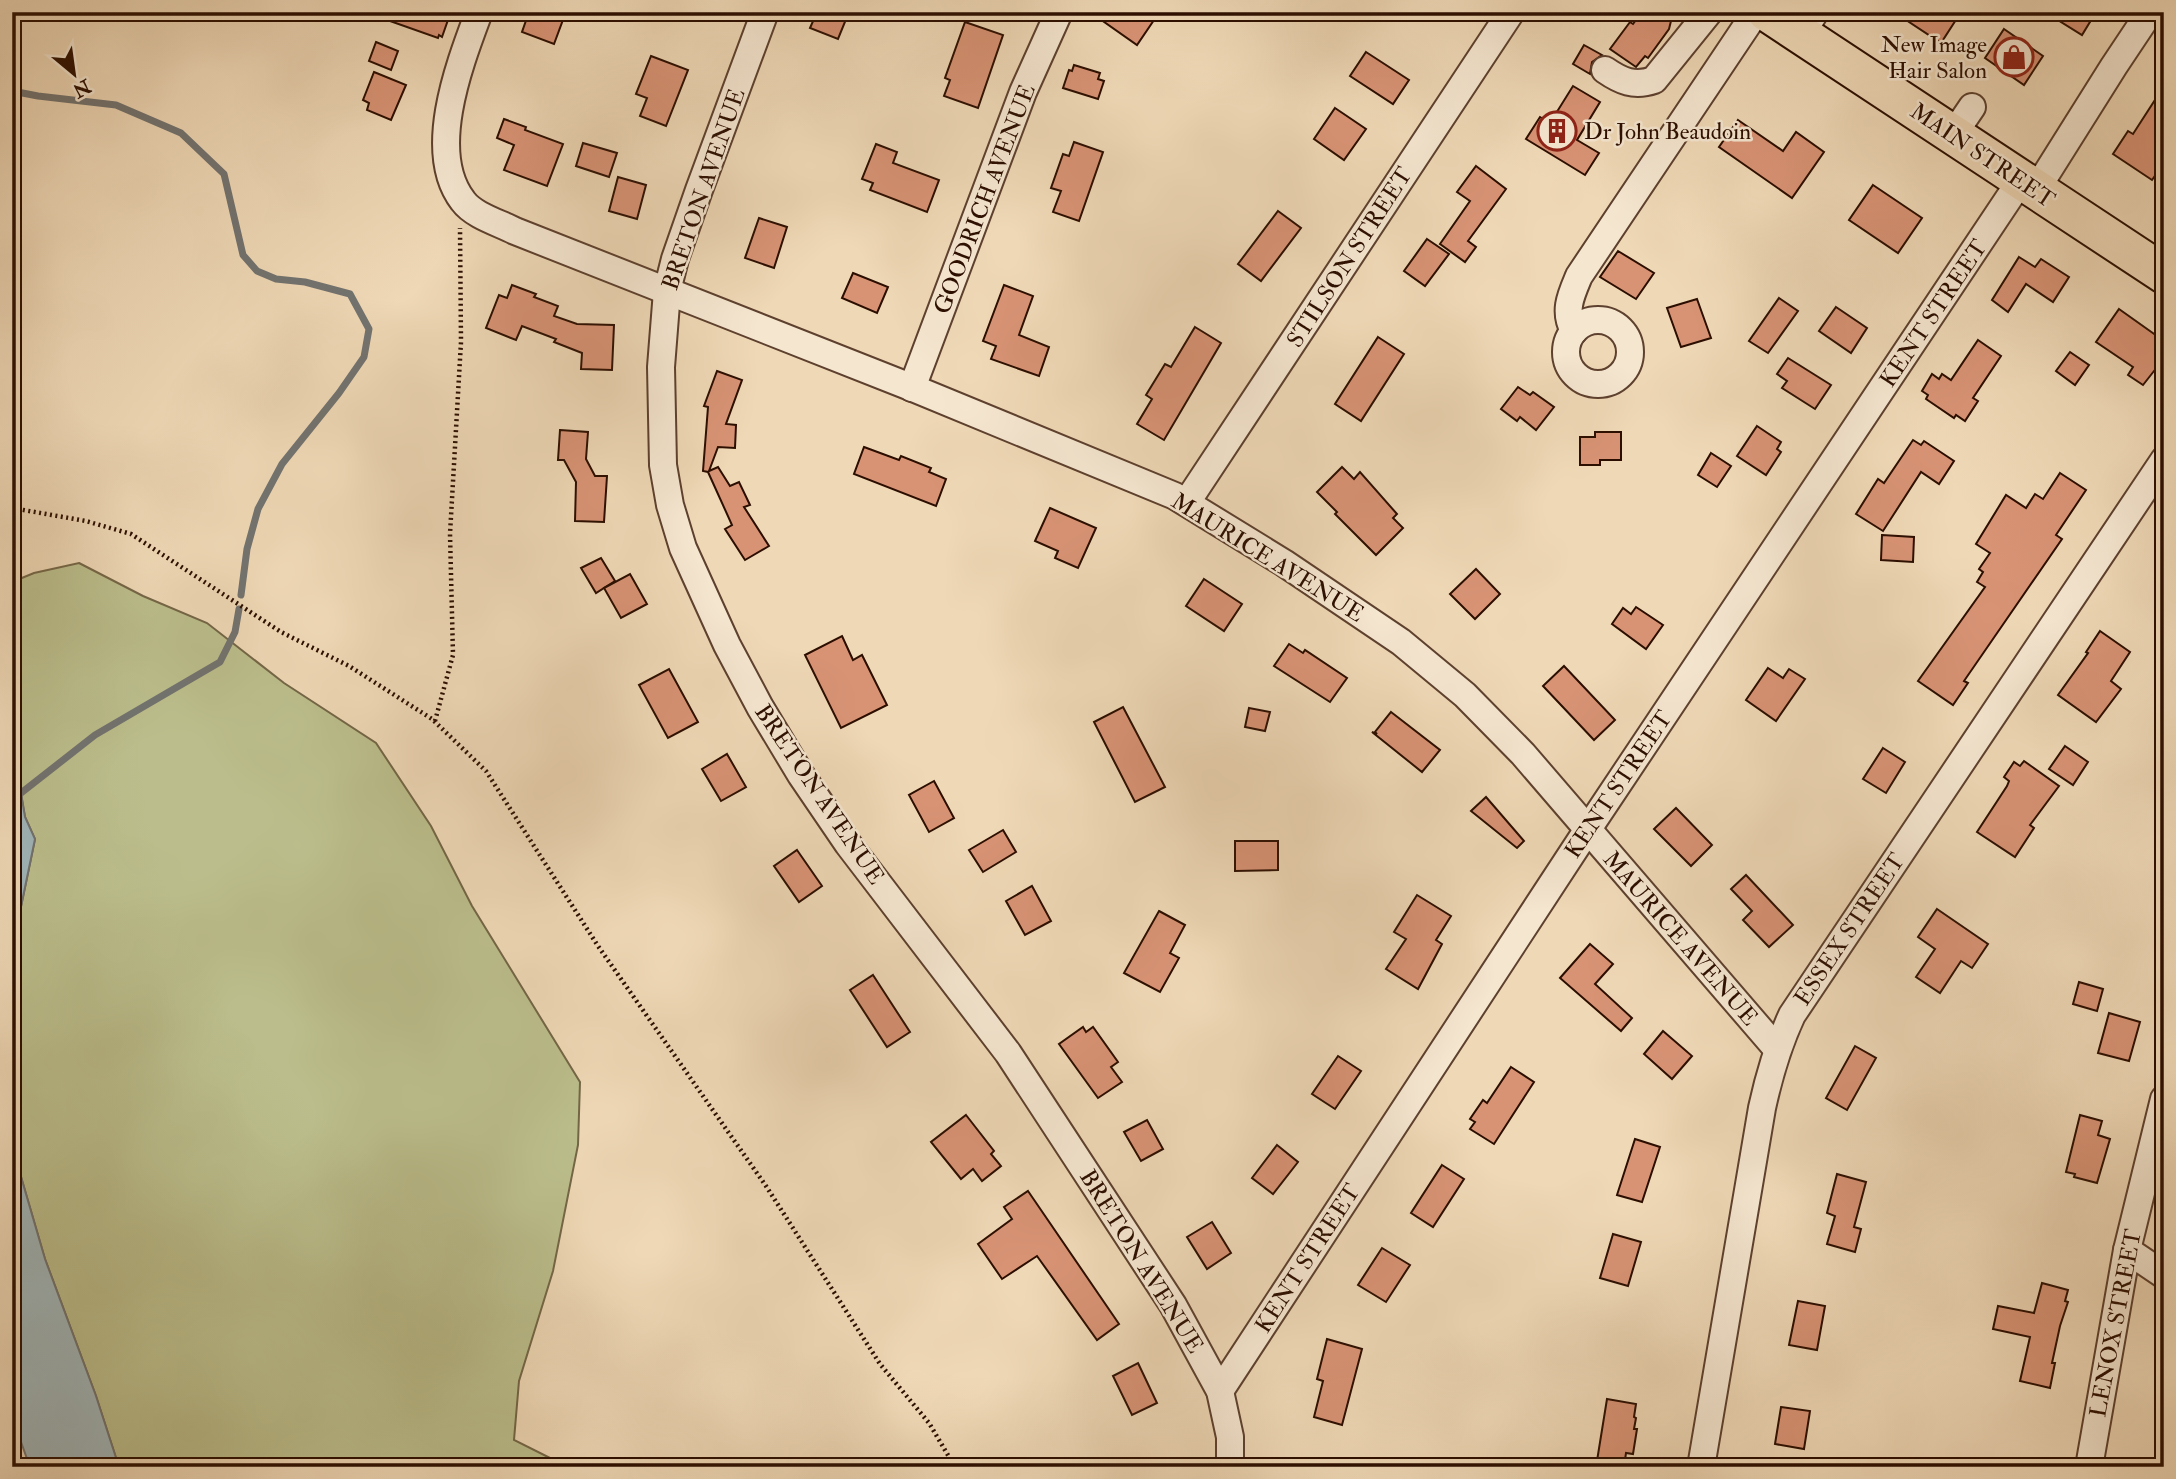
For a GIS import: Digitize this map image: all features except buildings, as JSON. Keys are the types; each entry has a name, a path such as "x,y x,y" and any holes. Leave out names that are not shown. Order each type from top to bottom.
{"highway":[{"name":"MAIN STREET","path":"1767,12 1808,23 1963,121 2029,185 2164,274"}],"street":[{"path":"463,201 452,178 446,134 461,62 479,12"},
{"name":"BRETON AVENUE","path":"765,12 690,214 667,291 661,367 663,465 670,505 683,548 727,645 801,775 848,844 1008,1053 1173,1305 1220,1391 1230,1437 1230,1467"},
{"name":"GOODRICH AVENUE","path":"912,388 1023,92 1059,12"},
{"path":"1605,70 1620,80 1632,83 1643,84 1654,80 1709,12"},
{"path":"1574,331 1567,314 1579,276 1695,117 1756,12"},
{"name":"KENT STREET","path":"1220,1391 1588,829 2029,185 2061,132 2150,12"},
{"name":"STILSON STREET","path":"1187,502 1508,26"},
{"name":"MAURICE AVENUE","path":"463,201 515,231 912,388 1187,502 1284,563 1401,642 1455,686 1523,754 1777,1049"},
{"name":"ESSEX STREET","path":"1701,1467 1762,1108 1777,1049 1792,1015 2164,460"},
{"name":"LENOX STREET","path":"2089,1467 2127,1250 2164,1099"},
{"path":"2127,1250 2164,1275"}],"path":[{"path":"435,721 453,655 450,534 461,342 458,236 463,201"},
{"path":"12,508 86,521 131,534 281,632 349,666 435,721 486,771 606,958 766,1186 880,1364 929,1423 954,1466"}],"green space":[{"path":"79,563 143,596 207,623 284,683 376,743 431,826 472,906 580,1082 578,1145 553,1271 519,1381 514,1440 568,1467 119,1467 96,1396 45,1259 12,1146 12,950 35,839 25,817 21,794 12,784 12,582 34,573"}],"water":[{"path":"12,784 21,793 25,817 35,839 12,950"},
{"path":"12,1146 45,1259 96,1396 119,1467 30,1467 12,1417"}],"waterway":[{"path":"12,91 116,105 181,133 224,174 243,255 257,271 276,279 305,282 350,294 369,329 364,357 282,464 258,509 247,549 241,595"},
{"path":"12,795 21,793 95,735 220,662 235,632 239,609"}],"place":[{"name":"New Image Hair Salon","path":"2014,57"},
{"name":"Dr John Beaudoin","path":"1557,131"}]}
